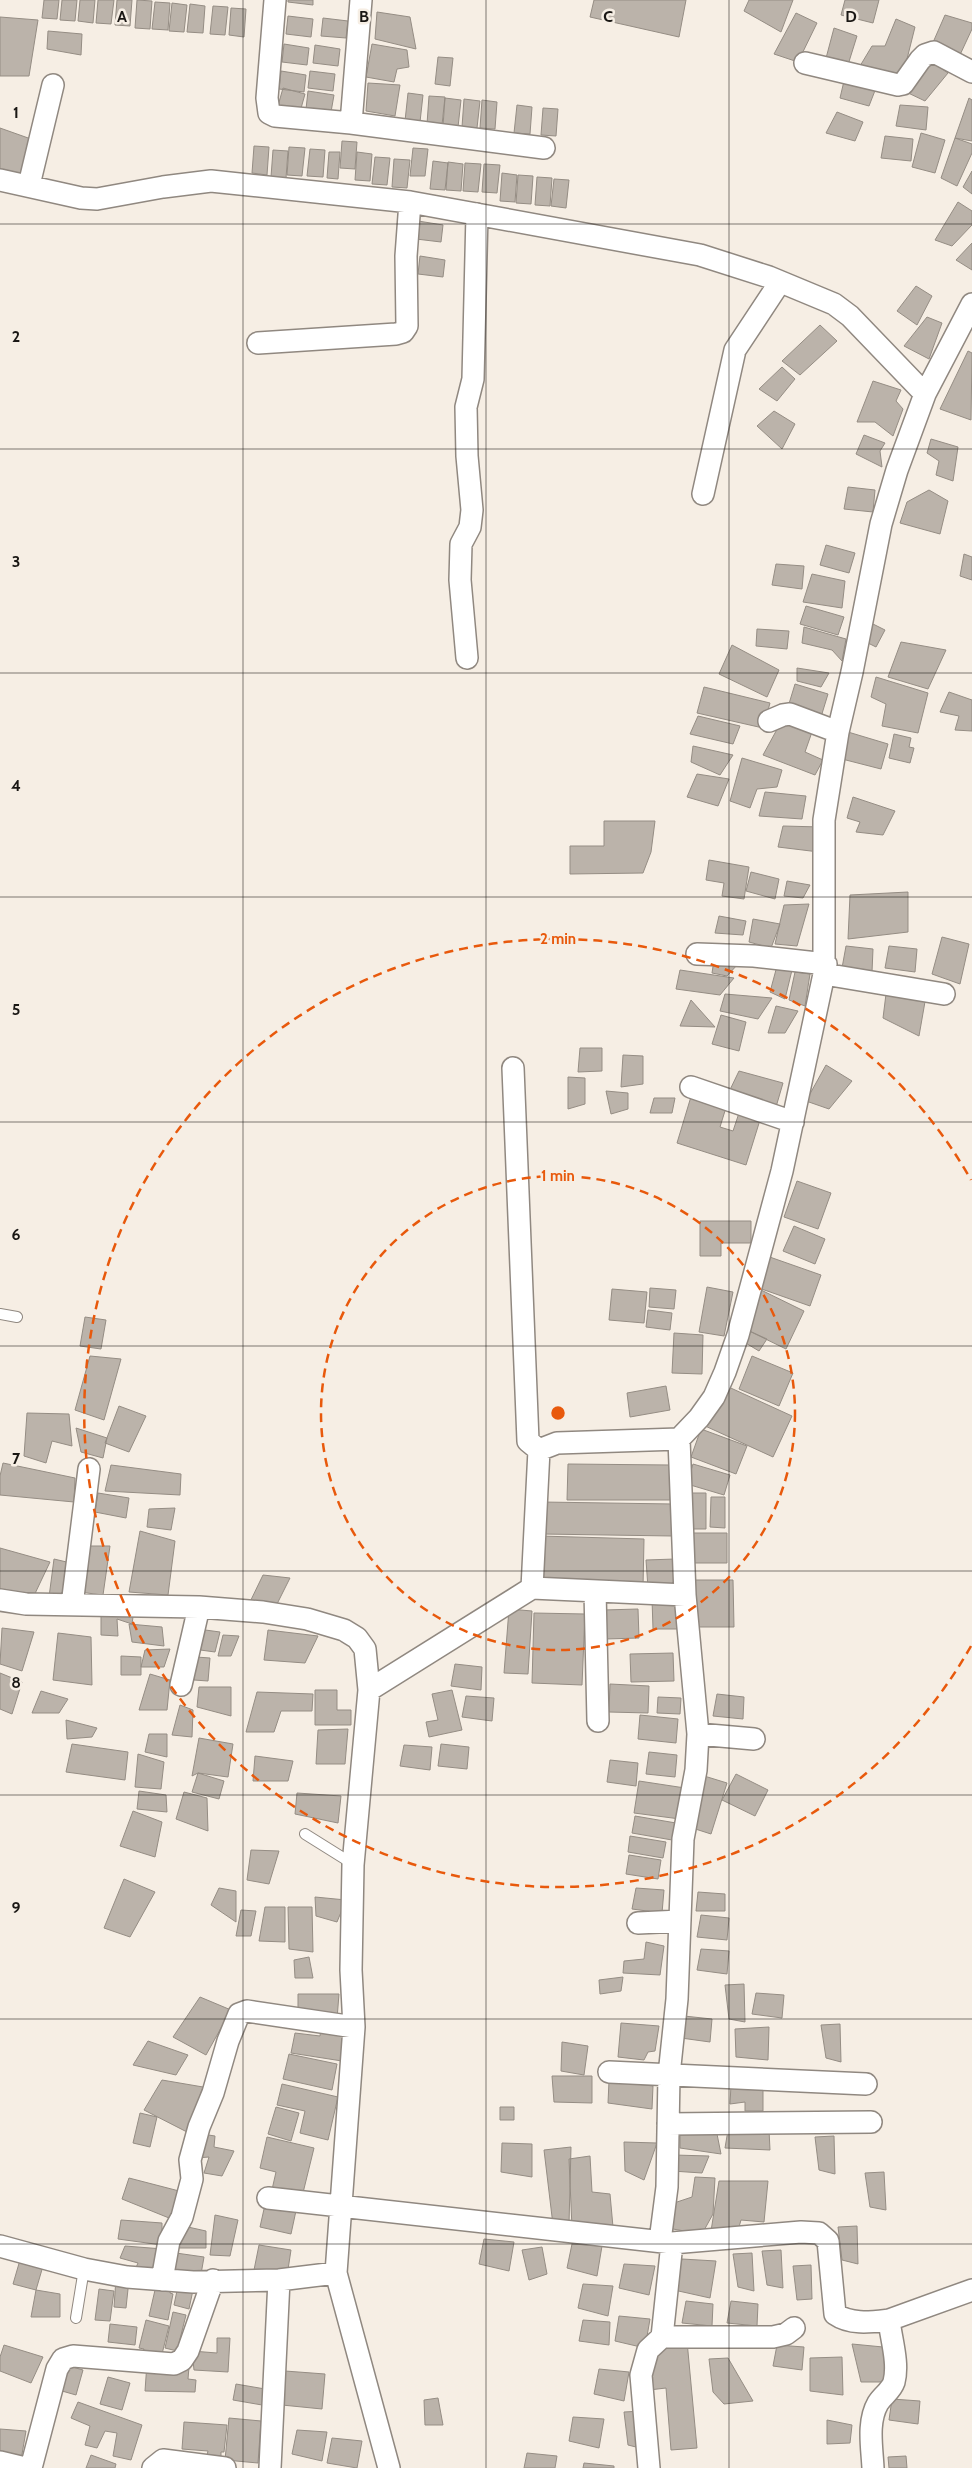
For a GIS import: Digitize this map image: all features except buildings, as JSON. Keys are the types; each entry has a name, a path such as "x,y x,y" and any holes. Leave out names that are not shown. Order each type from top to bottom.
{"street":[{"path":"275,0 267,98 270,113 275,116 351,123 544,148"},
{"path":"351,123 361,0"},
{"path":"805,63 898,85 903,84 925,55 934,52 972,72"},
{"path":"29,185 53,85"},
{"path":"0,180 82,198 97,199 163,187 211,181 410,202 700,255 780,282 834,304 850,316 925,394"},
{"path":"258,343 403,332 407,326 406,256 410,202"},
{"path":"467,658 460,580 461,544 470,527 472,510 467,456 466,407 473,379 477,214"},
{"path":"702,494 735,350 780,282"},
{"path":"539,1450 557,1443 679,1439 699,1418 714,1397 725,1372 740,1326 782,1171 825,969 824,820 838,732 852,672 881,524 897,470 925,394 972,304"},
{"path":"769,721 790,714 838,732"},
{"path":"697,954 754,956 944,994"},
{"path":"514,1068 528,1442 539,1450"},
{"path":"691,1087 793,1122"},
{"path":"662,2337 669,2075 677,1999 683,1839 696,1770 698,1734 686,1595 679,1439"},
{"path":"532,1588 539,1450"},
{"path":"72,1605 89,1469"},
{"path":"369,1690 532,1588 686,1595"},
{"path":"595,1591 598,1721"},
{"path":"0,1600 26,1604 199,1607 263,1612 307,1619 344,1630 357,1638 365,1649 369,1690 353,1865 351,1970 354,2026 336,2273 389,2468"},
{"path":"181,1685 199,1607"},
{"path":"698,1734 754,1739"},
{"path":"638,1923 680,1921"},
{"path":"162,2280 170,2236 182,2217 192,2179 190,2160 199,2126 213,2093 228,2041 239,2014 246,2011 354,2026"},
{"path":"610,2072 866,2084"},
{"path":"668,2124 871,2122"},
{"path":"268,2198 666,2242 801,2232 820,2233 828,2241 836,2314 843,2319 866,2323 889,2320 972,2290"},
{"path":"0,2246 84,2269 127,2277 162,2280 194,2282 213,2280 279,2280 336,2273"},
{"path":"31,2468 56,2369 63,2359 73,2356 174,2364 182,2360 188,2351 213,2280"},
{"path":"270,2468 279,2280"},
{"path":"873,2468 872,2425 874,2413 879,2402 890,2389 895,2374 889,2320"},
{"path":"649,2468 641,2375 648,2350 662,2337 773,2337 786,2334 794,2328"},
{"path":"153,2468 163,2460 171,2460 225,2468"},
{"path":"0,2462 25,2468"}],"lane":[{"path":"0,1314 17,1317"},
{"path":"306,1834 353,1865"},
{"path":"76,2318 84,2269"}]}
